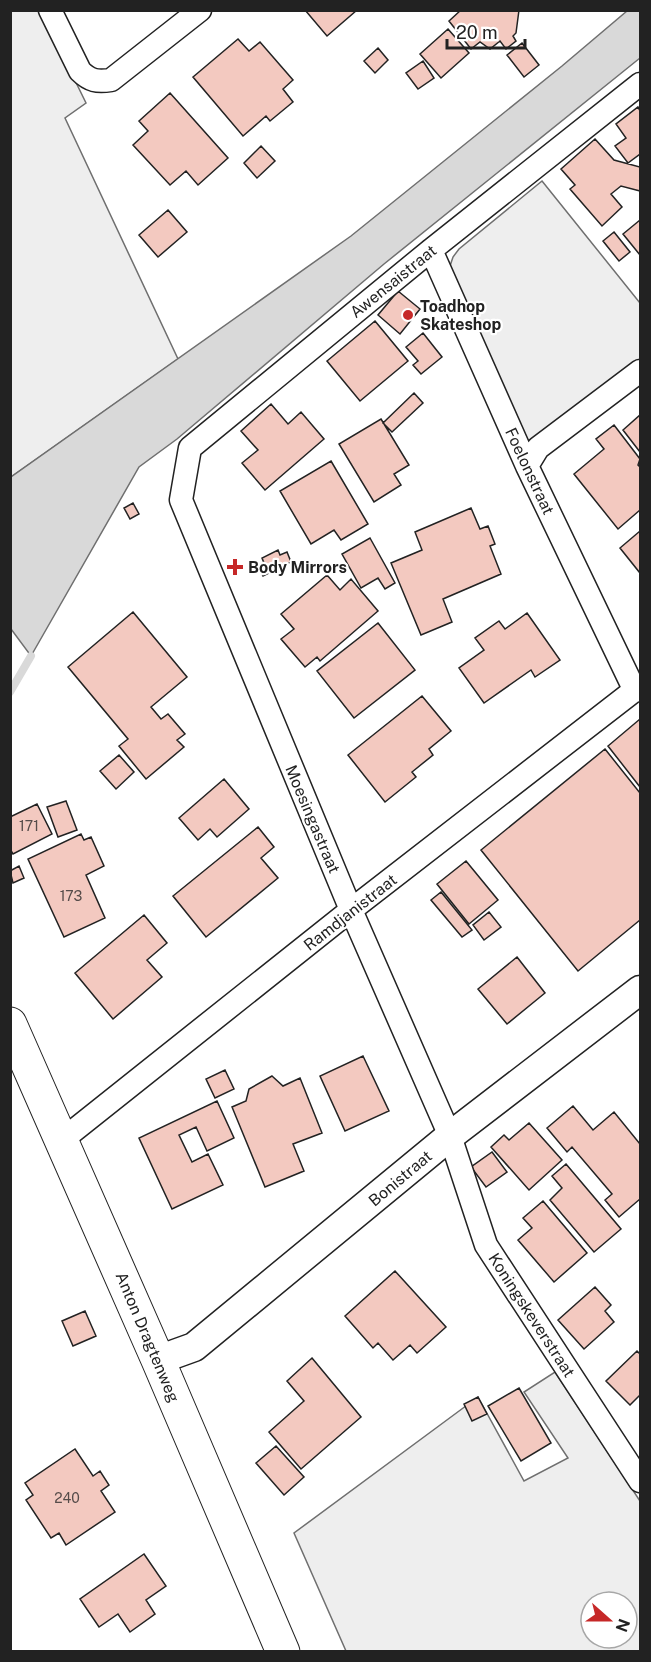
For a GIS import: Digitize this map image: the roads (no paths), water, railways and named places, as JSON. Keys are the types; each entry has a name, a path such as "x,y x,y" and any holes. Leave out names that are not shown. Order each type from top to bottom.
{"main road":[{"name":"Anton Dragtenweg","path":"10,1024 283,1652"}],"street":[{"path":"50,10 80,72 87,78 98,82 111,80 200,10"},
{"name":"Awensaistraat","path":"181,500 190,448 430,250 640,84"},
{"name":"Foelonstraat","path":"430,250 527,466 638,688"},
{"path":"527,466 538,448 640,371"},
{"name":"Moesingastraat","path":"181,500 351,910 450,1136"},
{"name":"Ramdjanistraat","path":"62,1140 351,910 638,688"},
{"name":"Bonistraat","path":"158,1360 194,1347 450,1136 640,990"},
{"name":"Koningskeverstraat","path":"450,1136 486,1245 640,1481"}],"waterway":[{"path":"10,692 31,656"}],"place":[{"name":"Toadhop Skateshop","path":"408,315"},
{"name":"Body Mirrors","path":"235,567"}]}
